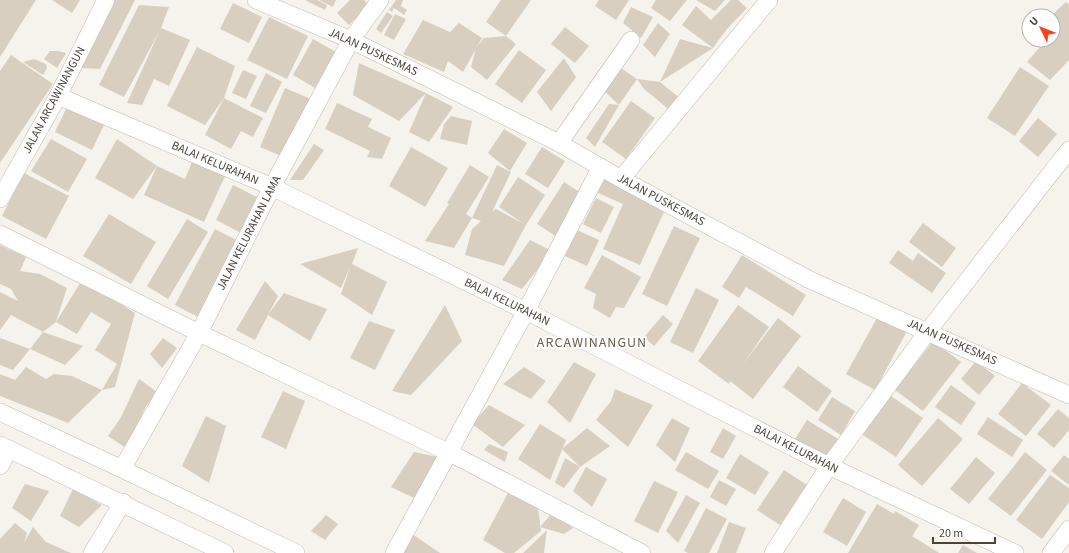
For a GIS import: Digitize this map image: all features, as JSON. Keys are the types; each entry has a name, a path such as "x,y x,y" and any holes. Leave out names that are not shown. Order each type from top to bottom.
{"street":[{"name":"JALAN ARCAWINANGUN","path":"0,199 58,96 106,0"},
{"name":"JALAN PUSKESMAS","path":"256,0 351,40 559,143 621,179 810,280 1069,395"},
{"name":"JALAN KELURAHAN LAMA","path":"122,469 199,333 272,187 351,40 380,0"},
{"path":"621,179 769,0"},
{"path":"559,143 631,40"},
{"name":"BALAI KELURAHAN","path":"58,96 272,187 526,311 829,466 1015,553"},
{"path":"773,553 829,466 928,332 1069,150"},
{"path":"394,553 450,453 601,168"},
{"path":"0,234 199,333 450,453 624,549 642,553"},
{"path":"0,412 296,553"},
{"path":"0,466 5,447 123,502 225,553"},
{"path":"92,553 123,502"},
{"path":"1051,553 1069,528"}],"building":[{"path":"0,0 36,0 0,57"},
{"path":"52,0 80,0 72,13"},
{"path":"115,0 135,0 100,69 81,68"},
{"path":"305,0 317,0 327,5 325,10"},
{"path":"319,0 336,0 333,7"},
{"path":"350,0 364,0 369,5 349,25 337,13"},
{"path":"396,0 403,0 401,6 407,10 404,15 394,8 392,12 389,10"},
{"path":"501,0 531,0 506,36 486,22"},
{"path":"599,0 629,0 616,20 595,6"},
{"path":"656,0 687,0 670,21 651,8"},
{"path":"696,0 725,0 715,11"},
{"path":"731,0 738,0 747,8 727,29 713,48 682,25 696,6 711,20"},
{"path":"1066,2 1069,4 1069,60 1050,80 1027,62 1039,48 1061,48 1061,8 1060,8"},
{"path":"233,3 262,17 249,43 220,29"},
{"path":"139,5 169,7 161,28 190,40 169,86 154,79 142,105 127,103 159,32 124,97 99,85"},
{"path":"631,7 653,17 641,38 623,23"},
{"path":"387,12 393,16 381,33 376,29"},
{"path":"395,14 406,19 394,40 384,35"},
{"path":"269,17 308,36 287,79 247,60"},
{"path":"423,20 450,32 459,23 482,38 463,72 448,61 444,72 403,54"},
{"path":"658,23 670,34 655,57 643,45"},
{"path":"565,27 589,46 575,63 551,44"},
{"path":"506,36 516,44 487,80 471,67 476,48 484,38"},
{"path":"313,39 336,52 315,88 293,75"},
{"path":"680,39 713,48 660,82"},
{"path":"197,47 235,66 224,98 205,125 167,106"},
{"path":"519,50 546,70 522,103 495,84"},
{"path":"50,51 66,53 57,68 44,59"},
{"path":"11,55 53,84 0,163 0,71"},
{"path":"564,58 576,77 551,111 537,92"},
{"path":"34,59 46,64 47,68 43,75 23,62"},
{"path":"359,63 426,93 399,121 353,95"},
{"path":"619,67 637,79 619,105 603,90"},
{"path":"1020,67 1049,86 1015,136 987,118"},
{"path":"243,70 257,76 246,99 232,93"},
{"path":"266,73 282,82 266,113 250,106"},
{"path":"637,79 660,82 681,99 672,112 644,89"},
{"path":"285,88 311,99 286,158 260,147"},
{"path":"426,93 453,107 429,142 409,132"},
{"path":"224,98 263,118 253,137 241,131 231,149 205,135"},
{"path":"631,101 655,118 626,159 602,142"},
{"path":"337,103 372,119 368,127 391,138 382,159 367,157 370,151 325,129"},
{"path":"609,104 619,105 595,147 586,138"},
{"path":"68,105 105,123 92,150 55,132"},
{"path":"451,116 472,121 467,145 440,139 444,124"},
{"path":"1038,118 1057,134 1038,157 1019,141"},
{"path":"504,129 527,143 510,171 488,153"},
{"path":"51,139 87,159 68,192 31,171"},
{"path":"117,139 157,166 133,199 95,178"},
{"path":"314,144 324,150 303,180 290,180"},
{"path":"411,147 448,168 425,207 389,186"},
{"path":"542,147 565,161 548,188 525,174"},
{"path":"192,162 225,176 204,222 144,195 157,166 185,179"},
{"path":"470,165 489,177 466,214 472,218 454,248 425,241 449,204 447,203"},
{"path":"497,165 511,172 492,212 496,209 524,224 499,207 518,177 545,195 526,225 504,266 465,255 472,229 481,221 472,218"},
{"path":"24,173 69,196 46,239 2,216"},
{"path":"603,177 667,205 640,265 603,249 623,204 596,192"},
{"path":"564,182 584,195 557,237 537,224"},
{"path":"233,185 259,198 241,233 216,220"},
{"path":"596,198 614,207 601,233 583,224"},
{"path":"109,214 156,242 131,284 83,256"},
{"path":"187,219 208,232 168,299 147,286"},
{"path":"923,223 956,248 942,267 909,242"},
{"path":"674,226 700,238 667,306 642,294"},
{"path":"215,229 238,241 198,317 175,305"},
{"path":"577,230 599,240 587,266 565,256"},
{"path":"530,240 552,251 522,289 502,280"},
{"path":"0,245 26,257 20,271 40,274 67,288 56,322 43,332 11,315 0,330 0,292 18,301 11,289 0,284"},
{"path":"358,248 352,264 387,282 372,315 341,294 350,267 341,288 300,264"},
{"path":"898,250 913,261 918,253 946,273 932,293 889,263"},
{"path":"602,255 641,277 624,308 616,307 610,318 593,308 596,294 584,288"},
{"path":"742,255 806,295 793,316 746,287 739,298 722,287"},
{"path":"82,280 135,313 115,387 102,390 117,364 95,350 111,324 91,312 77,334 56,322"},
{"path":"265,281 278,296 255,340 236,330"},
{"path":"696,288 719,300 693,353 670,342"},
{"path":"284,293 327,309 310,341 268,315"},
{"path":"445,305 462,341 411,395 392,391"},
{"path":"738,305 769,327 743,364 778,318 801,336 753,399 730,381 729,384 698,361"},
{"path":"663,315 673,324 654,346 644,337"},
{"path":"878,316 907,331 875,390 846,374"},
{"path":"369,321 395,330 375,370 350,358"},
{"path":"43,332 83,346 65,365 30,349"},
{"path":"0,338 30,349 13,370 0,365"},
{"path":"163,338 177,348 162,368 150,354"},
{"path":"933,341 961,362 923,411 895,390"},
{"path":"976,361 995,376 979,395 961,379"},
{"path":"574,362 596,374 570,423 547,402"},
{"path":"798,366 832,391 817,412 783,387"},
{"path":"26,367 46,379 54,374 72,376 102,390 68,423 0,396 0,374 15,380"},
{"path":"524,367 546,381 531,399 503,384"},
{"path":"139,379 157,392 146,406 126,448 108,436 120,419"},
{"path":"1022,383 1051,405 1026,436 998,414"},
{"path":"951,385 976,403 961,425 935,407"},
{"path":"615,389 653,405 628,447 596,420 611,401"},
{"path":"283,391 305,401 286,449 261,437"},
{"path":"888,394 923,418 896,457 860,433"},
{"path":"832,397 855,411 841,435 818,420"},
{"path":"489,405 525,425 503,447 472,424"},
{"path":"1058,409 1069,418 1069,430 1054,448 1037,434"},
{"path":"206,416 226,426 209,483 182,466"},
{"path":"988,417 1023,440 1012,457 977,434"},
{"path":"672,418 690,428 675,462 656,445"},
{"path":"938,418 963,439 922,486 898,465"},
{"path":"807,420 840,440 829,459 795,439"},
{"path":"540,424 566,440 550,480 518,459"},
{"path":"587,428 610,446 580,467 562,449"},
{"path":"723,428 736,436 723,459 710,452"},
{"path":"489,444 508,452 505,462 484,450"},
{"path":"414,452 438,457 416,499 391,487"},
{"path":"686,452 719,471 708,489 675,470"},
{"path":"1025,452 1047,470 1011,516 988,499"},
{"path":"740,454 769,472 755,495 726,478"},
{"path":"1064,455 1069,459 1069,485 1051,471"},
{"path":"976,457 995,473 969,504 950,489"},
{"path":"565,458 580,467 564,488 555,483"},
{"path":"586,467 607,479 592,507 573,491"},
{"path":"784,470 807,485 780,525 757,510"},
{"path":"1050,475 1069,488 1069,502 1042,539 1016,520"},
{"path":"719,480 736,489 726,506 710,497"},
{"path":"654,481 678,492 658,533 634,521"},
{"path":"25,484 49,491 31,521 12,508"},
{"path":"73,489 102,505 79,527 60,516"},
{"path":"509,491 538,507 541,531 514,553 505,553 483,540"},
{"path":"686,495 700,503 678,543 666,531"},
{"path":"843,498 866,512 847,546 823,532"},
{"path":"877,504 894,514 895,511 919,525 912,536 939,553 848,553"},
{"path":"706,508 727,519 709,553 688,553 684,551"},
{"path":"553,512 573,528 564,534 540,527"},
{"path":"326,515 338,524 325,540 311,531"},
{"path":"729,522 746,528 736,553 717,553"},
{"path":"15,523 27,533 24,543 33,527 46,542 71,553 0,553 0,539"},
{"path":"547,530 544,553 523,553"},
{"path":"412,534 440,553 401,553"},
{"path":"963,545 977,553 958,553"}],"district":[{"name":"ARCAWINANGUN","path":"592,343"}]}
